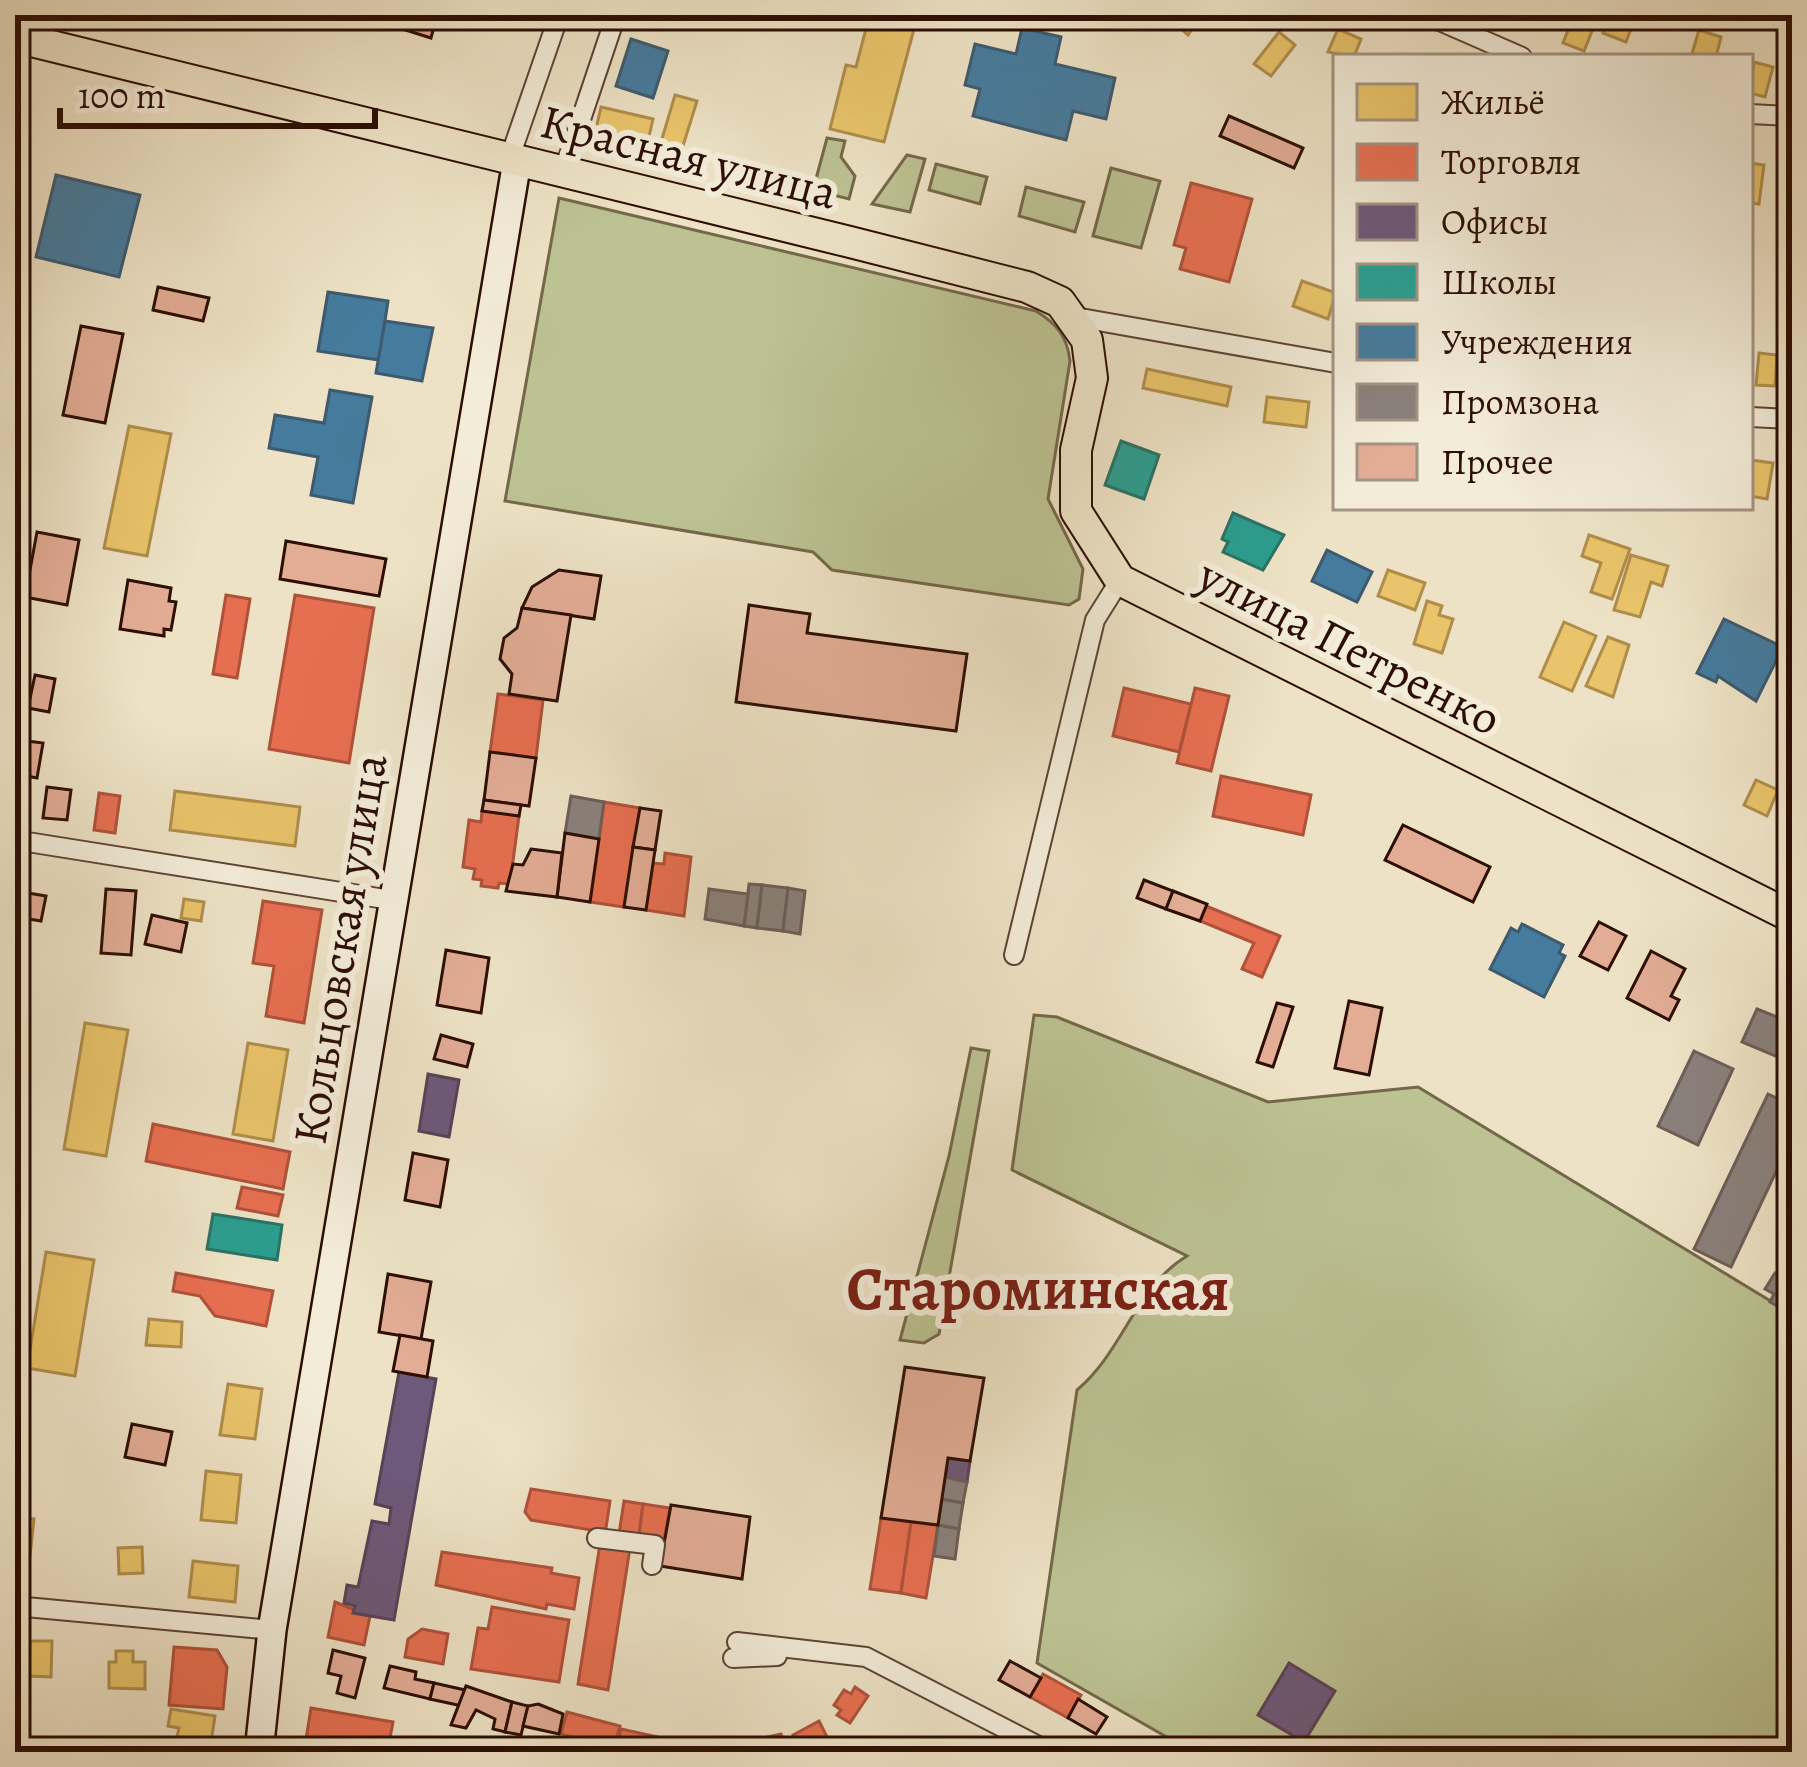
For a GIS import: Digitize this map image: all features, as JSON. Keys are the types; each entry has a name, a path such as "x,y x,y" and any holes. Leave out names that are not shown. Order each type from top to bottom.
{"main road":[{"name":"Красная улица","path":"15,37 1027,287 1060,302 1075,317"},
{"name":"Кольцовская улица","path":"259,1752 272,1630 513,159"},
{"name":"улица Петренко","path":"1075,317 1088,340 1092,378 1076,450 1076,511 1120,580 1792,917"}],"street":[{"name":"Кольцовская улица","path":"513,159 559,15"},
{"path":"563,172 616,15"},
{"path":"1426,15 1515,54"},
{"path":"1753,114 1792,116"},
{"name":"Красная улица","path":"1075,317 1333,362"},
{"path":"1753,417 1792,419"},
{"path":"1014,955 1095,620 1120,580"},
{"path":"15,840 391,900"},
{"path":"597,1538 655,1545 652,1565"},
{"path":"15,1606 272,1630"},
{"path":"735,1650 866,1657 919,1679 1050,1752"}],"green space":[{"path":"827,138 845,141 841,157 855,176 849,199 813,190"},
{"path":"907,155 925,159 910,212 872,204"},
{"path":"936,164 987,177 980,204 929,190"},
{"path":"1111,168 1160,181 1141,248 1093,236"},
{"path":"1026,187 1084,202 1075,232 1019,216"},
{"path":"559,198 1043,316 1063,338 1070,361 1048,499 1083,569 1079,599 1069,605 832,570 813,552 505,501"},
{"path":"1034,1015 1057,1017 1268,1102 1418,1087 1792,1314 1792,1752 1193,1752 1037,1663 1077,1390 1093,1375 1154,1285 1187,1256 1012,1170"},
{"path":"971,1048 989,1051 939,1334 924,1343 900,1340 949,1156"}],"building: Жильё":[{"path":"1166,15 1198,15 1201,17 1188,35"},
{"path":"1574,15 1596,21 1584,51 1563,43"},
{"path":"1609,15 1635,18 1626,42 1603,33"},
{"path":"869,17 914,29 884,142 830,129 846,65 856,67"},
{"path":"1338,29 1361,39 1355,54 1328,52"},
{"path":"1699,30 1721,37 1717,54 1692,54"},
{"path":"1279,32 1295,45 1271,76 1254,64"},
{"path":"1754,62 1773,67 1765,97 1753,94"},
{"path":"675,95 697,101 682,149 661,142"},
{"path":"601,107 653,119 648,141 596,129"},
{"path":"1753,163 1764,165 1759,204 1753,203"},
{"path":"1302,281 1333,292 1328,319 1293,306"},
{"path":"1759,353 1777,355 1775,386 1756,385"},
{"path":"1147,369 1231,387 1227,406 1143,388"},
{"path":"1267,397 1309,402 1306,427 1264,422"},
{"path":"129,426 171,434 147,556 104,548"},
{"path":"1753,460 1773,463 1767,499 1753,497"},
{"path":"1589,535 1630,549 1612,599 1591,592 1601,563 1582,556"},
{"path":"1631,555 1668,566 1662,586 1651,582 1640,617 1614,610"},
{"path":"1388,570 1425,583 1415,610 1378,596"},
{"path":"1427,601 1442,606 1439,615 1453,619 1442,653 1414,644"},
{"path":"1564,622 1596,636 1572,691 1540,677"},
{"path":"1608,637 1629,645 1613,697 1586,686"},
{"path":"1756,780 1778,790 1767,816 1744,805"},
{"path":"175,791 300,807 295,846 170,830"},
{"path":"184,899 204,902 201,921 181,918"},
{"path":"85,1023 128,1030 106,1156 64,1149"},
{"path":"248,1043 288,1050 273,1141 233,1134"},
{"path":"46,1252 94,1260 75,1376 27,1368"},
{"path":"149,1319 182,1322 181,1347 146,1345"},
{"path":"228,1384 262,1389 255,1439 220,1435"},
{"path":"206,1471 241,1475 236,1523 201,1520"},
{"path":"15,1518 34,1519 30,1556 20,1556 19,1576"},
{"path":"142,1547 143,1573 119,1574 118,1548"},
{"path":"193,1561 238,1566 235,1602 189,1597"},
{"path":"30,1641 52,1641 51,1677 29,1676"},
{"path":"116,1651 133,1651 133,1662 145,1662 145,1689 109,1688 109,1662 116,1662"},
{"path":"171,1709 215,1716 211,1742 177,1737 179,1728 168,1726"}],"building: Торговля":[{"path":"1191,183 1252,199 1229,282 1180,269 1186,248 1174,245"},
{"path":"226,595 250,599 237,678 213,674"},
{"path":"295,595 374,608 349,763 269,749"},
{"path":"1124,688 1191,704 1179,752 1113,736"},
{"path":"1195,688 1229,696 1211,771 1177,763"},
{"path":"498,694 543,700 536,758 490,752"},
{"path":"1221,776 1311,795 1303,835 1213,816"},
{"path":"99,793 120,796 115,833 94,830"},
{"path":"604,802 640,808 624,907 590,902"},
{"path":"482,811 519,816 510,884 499,883 498,888 481,886 482,880 473,879 475,869 463,867 469,820 481,822"},
{"path":"665,853 691,857 684,916 646,910 653,863 664,864"},
{"path":"263,901 322,910 304,1023 266,1016 274,966 253,963"},
{"path":"1206,906 1280,936 1262,977 1242,969 1254,943 1200,921"},
{"path":"153,1124 290,1152 283,1189 146,1161"},
{"path":"242,1187 283,1195 278,1216 237,1208"},
{"path":"176,1273 273,1291 266,1326 215,1316 200,1296 173,1291"},
{"path":"531,1489 610,1501 606,1528 597,1531 531,1520 525,1512"},
{"path":"624,1501 643,1504 639,1536 619,1534"},
{"path":"643,1504 670,1508 664,1540 639,1536"},
{"path":"881,1518 911,1522 901,1593 870,1589"},
{"path":"911,1522 938,1525 926,1598 901,1593"},
{"path":"600,1544 630,1548 608,1690 578,1684"},
{"path":"442,1552 552,1568 551,1573 579,1578 574,1609 547,1604 546,1609 436,1585"},
{"path":"335,1602 370,1616 364,1645 328,1637"},
{"path":"492,1607 569,1620 559,1682 471,1669 478,1628 488,1629"},
{"path":"422,1629 448,1634 443,1664 405,1657 408,1639"},
{"path":"174,1647 217,1650 227,1667 223,1709 169,1705"},
{"path":"1043,1674 1081,1695 1068,1718 1030,1697"},
{"path":"855,1687 868,1696 850,1723 837,1715 841,1710 834,1705 844,1690 851,1694"},
{"path":"311,1708 393,1722 390,1738 476,1752 304,1752"},
{"path":"567,1712 620,1726 614,1748 561,1734"},
{"path":"819,1721 830,1743 802,1752 793,1735"},
{"path":"621,1729 671,1740 668,1752 616,1749"},
{"path":"781,1734 788,1752 755,1752 759,1739"}],"building: Офисы":[{"path":"428,1074 459,1080 449,1137 419,1131"},
{"path":"399,1372 436,1379 394,1620 353,1613 355,1606 344,1603 347,1585 358,1587 372,1521 389,1524 391,1508 375,1504"},
{"path":"948,1458 970,1461 967,1482 945,1477"},
{"path":"1289,1663 1335,1691 1304,1742 1258,1715"}],"building: Школы":[{"path":"1121,441 1159,455 1144,499 1105,485"},
{"path":"1233,513 1284,535 1263,570 1223,552 1228,542 1222,539"},
{"path":"213,1214 282,1225 277,1260 207,1249"}],"building: Учреждения":[{"path":"1022,28 1061,37 1055,64 1115,78 1106,119 1073,111 1066,140 973,116 980,89 965,85 975,44 1016,54"},
{"path":"631,39 668,51 653,98 616,86"},
{"path":"56,175 140,195 119,277 36,257"},
{"path":"328,292 388,301 379,360 318,351"},
{"path":"385,321 433,328 422,381 376,373"},
{"path":"330,390 372,397 353,503 311,495 318,457 269,448 275,415 324,423"},
{"path":"1327,550 1372,572 1357,602 1312,581"},
{"path":"1724,619 1783,647 1756,701 1718,676 1716,682 1697,673"},
{"path":"1522,924 1563,945 1559,953 1565,956 1544,997 1490,969 1511,928 1518,932"}],"building: Промзона":[{"path":"571,796 604,802 599,839 565,833"},
{"path":"749,884 762,885 757,928 744,926"},
{"path":"762,885 788,888 783,931 757,928"},
{"path":"788,888 805,891 800,934 783,931"},
{"path":"709,889 748,894 744,926 705,919"},
{"path":"1757,1009 1787,1021 1792,1017 1792,1063 1742,1042"},
{"path":"1694,1051 1733,1069 1698,1145 1658,1126"},
{"path":"1768,1094 1792,1105 1792,1138 1731,1267 1694,1249"},
{"path":"1775,1273 1792,1282 1792,1314 1770,1302 1774,1294 1765,1289"},
{"path":"945,1477 967,1482 963,1503 941,1499"},
{"path":"941,1499 963,1503 959,1529 938,1525"},
{"path":"938,1525 959,1529 955,1559 934,1556"}],"building: Прочее":[{"path":"358,15 437,15 431,38"},
{"path":"1229,116 1303,148 1294,168 1220,136"},
{"path":"158,287 209,298 203,321 153,310"},
{"path":"81,326 123,334 105,423 63,415"},
{"path":"37,532 79,540 67,605 25,597"},
{"path":"286,541 386,559 379,596 280,579"},
{"path":"559,570 601,576 594,619 522,608 532,587"},
{"path":"128,580 171,588 169,601 176,602 171,630 164,629 164,636 120,629"},
{"path":"749,605 810,614 807,633 967,654 956,731 736,702"},
{"path":"522,608 571,615 557,701 509,694 512,674 500,659 504,638 517,628"},
{"path":"35,675 55,679 49,712 28,708"},
{"path":"27,741 43,743 37,778 21,775"},
{"path":"490,752 536,758 529,806 484,800"},
{"path":"47,787 71,790 67,820 43,818"},
{"path":"484,800 521,805 519,816 482,811"},
{"path":"640,808 661,811 655,850 633,847"},
{"path":"1403,825 1490,867 1473,902 1385,860"},
{"path":"565,833 599,839 590,902 557,897"},
{"path":"633,847 655,850 646,910 624,907"},
{"path":"531,849 562,853 557,897 506,891 513,864 523,865"},
{"path":"1144,880 1173,891 1166,909 1137,898"},
{"path":"106,889 136,891 131,955 101,953"},
{"path":"1173,891 1207,904 1200,921 1166,909"},
{"path":"22,892 46,896 41,921 17,917"},
{"path":"152,915 187,923 181,952 145,944"},
{"path":"1599,922 1626,936 1608,970 1580,956"},
{"path":"446,950 489,958 481,1013 437,1005"},
{"path":"1651,951 1685,969 1671,996 1679,1000 1669,1020 1627,998"},
{"path":"1349,1001 1382,1008 1369,1075 1335,1068"},
{"path":"1277,1003 1293,1007 1273,1067 1257,1062"},
{"path":"441,1035 473,1044 467,1067 434,1059"},
{"path":"413,1153 448,1160 440,1207 405,1200"},
{"path":"388,1274 431,1282 421,1339 379,1332"},
{"path":"400,1335 433,1341 427,1377 393,1371"},
{"path":"905,1367 984,1378 970,1461 948,1458 938,1525 881,1518"},
{"path":"132,1424 172,1432 165,1465 125,1457"},
{"path":"671,1505 750,1517 742,1579 660,1566"},
{"path":"333,1650 365,1658 355,1698 337,1693 341,1676 328,1673"},
{"path":"1010,1661 1041,1678 1030,1697 999,1680"},
{"path":"390,1666 416,1672 415,1679 434,1683 430,1699 384,1688"},
{"path":"434,1683 465,1690 462,1706 430,1699"},
{"path":"466,1686 512,1702 505,1732 493,1729 495,1719 476,1710 466,1728 451,1725"},
{"path":"1078,1699 1107,1717 1096,1734 1068,1718"},
{"path":"512,1702 528,1706 521,1735 505,1732"},
{"path":"538,1704 563,1714 559,1734 523,1726 528,1706"}],"district":[{"name":"Староминская","path":"1038,1288"}]}
